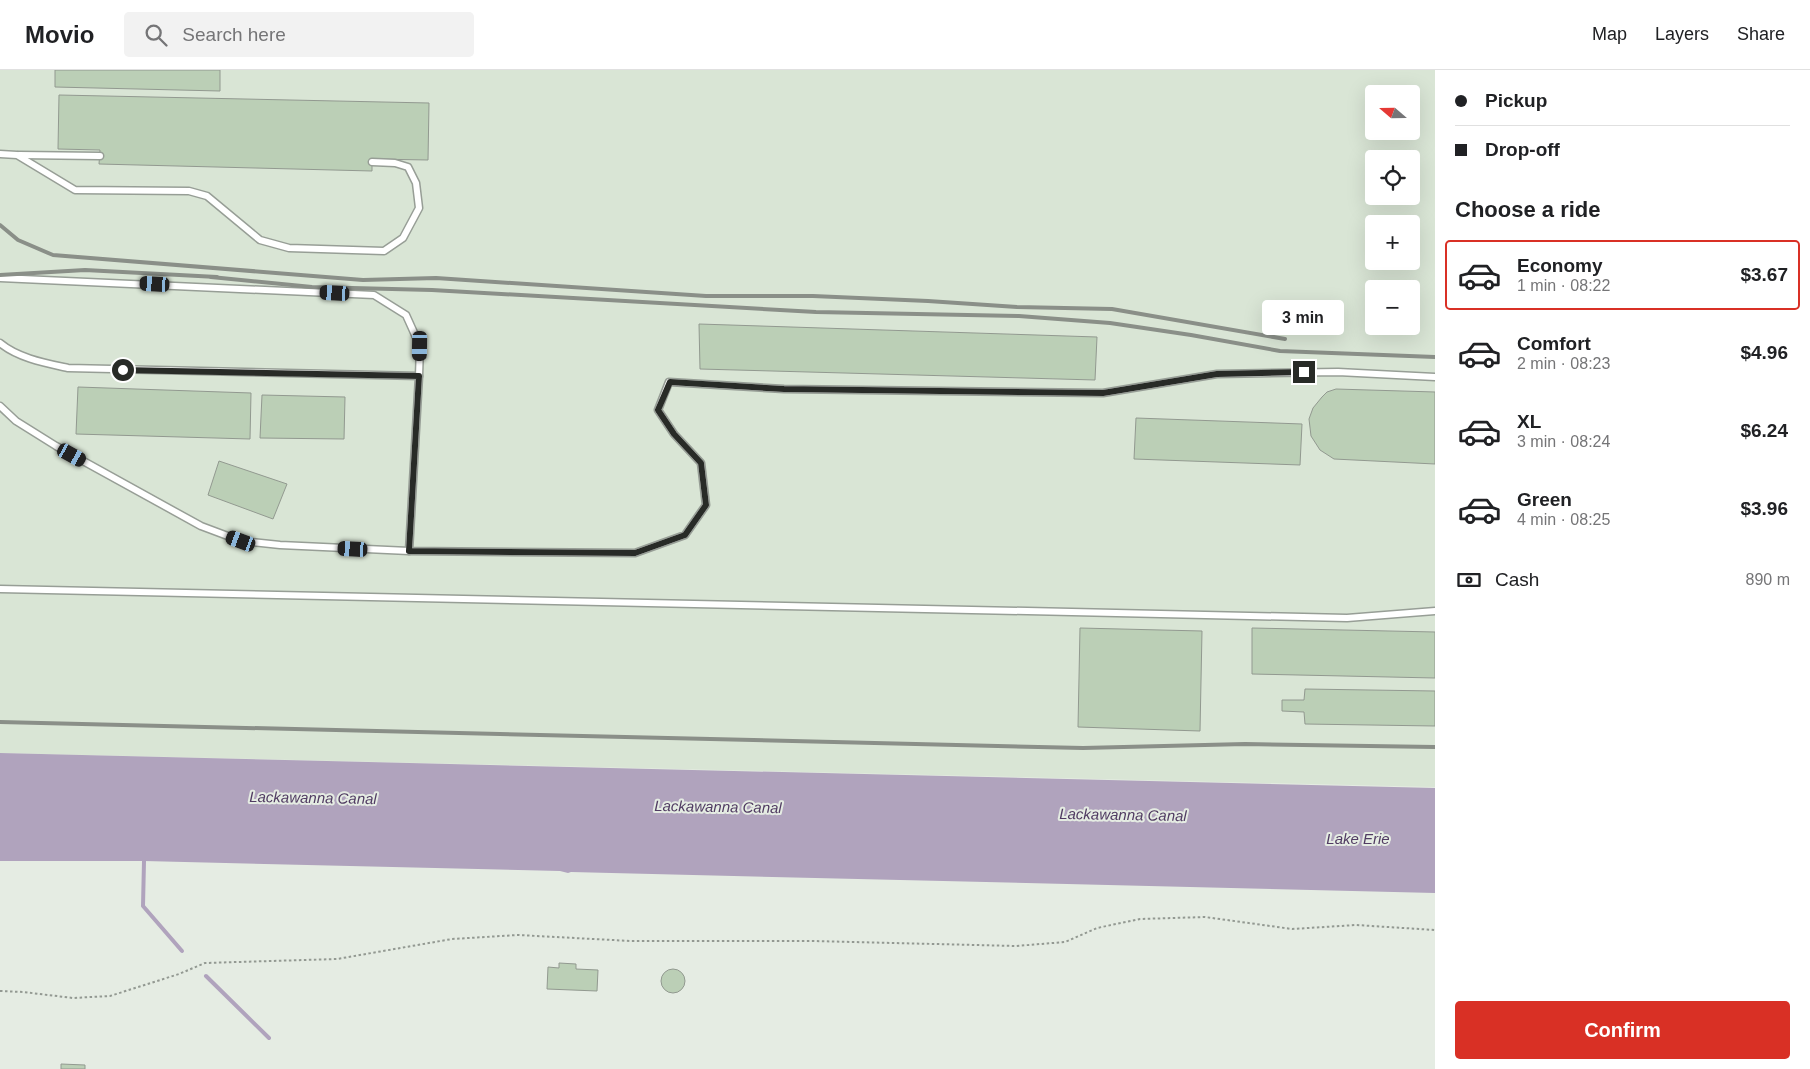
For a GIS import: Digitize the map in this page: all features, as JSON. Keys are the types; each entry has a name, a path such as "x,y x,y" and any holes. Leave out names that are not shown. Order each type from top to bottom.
{"lane":[{"path":"0,154 100,156"},
{"path":"17,155 75,190 188,191 207,196 260,240 290,248 384,251 403,238 419,208 416,183 408,167 395,163 372,162"},
{"path":"0,278 374,295 406,315 420,346 409,551"},
{"path":"0,343 6,348 37,361 68,368 419,376"},
{"path":"0,406 16,421 56,446 201,526 241,541 280,546 409,551 635,553 685,535 706,505 701,463 674,434 658,410 670,382 784,389 1103,393 1217,374 1338,372 1435,377"},
{"path":"0,589 1347,618 1435,611"}],"path":[{"path":"0,991 73,998 110,996 179,974 205,963 337,959 452,939 518,935 631,941 812,941 1016,946 1065,942 1097,928 1140,919 1205,917 1292,929 1356,925 1435,930"}],"shaded area":[{"path":"0,70 1435,70 1435,787 0,753"}],"water":[{"name":"Lake Erie","path":"0,753 1435,788 1435,893 144,861 0,861"}],"building":[{"path":"55,70 220,70 220,91 55,87"},
{"path":"59,95 429,103 428,160 372,159 372,171 99,164 100,150 58,149"},
{"path":"699,324 1097,337 1095,380 700,369"},
{"path":"78,387 251,393 250,439 76,434"},
{"path":"1336,389 1435,392 1435,464 1334,459 1320,450 1311,436 1309,419 1313,408 1322,397 1327,392"},
{"path":"262,395 345,397 344,439 260,438"},
{"path":"1136,418 1302,424 1300,465 1134,459"},
{"path":"219,461 287,484 273,519 208,495"},
{"path":"1080,628 1202,631 1200,731 1078,727"},
{"path":"1252,628 1435,632 1435,678 1252,674"},
{"path":"1305,689 1435,691 1435,726 1305,724 1304,712 1282,711 1282,700 1304,700"},
{"path":"559,963 576,964 576,969 598,970 597,991 547,989 548,967 559,968"},
{"path":"673,969 682,972 685,981 682,990 673,993 664,990 661,981 664,972"},
{"path":"61,1064 85,1065 85,1069 61,1069"}],"waterway":[{"path":"144,861 143,906 182,951"},
{"path":"206,976 269,1038"}],"railway":[{"path":"0,225 18,240 53,255 363,280 436,278 706,296 813,296 1017,307 1112,309 1285,339"},
{"path":"0,275 85,270 217,277"},
{"path":"211,277 312,287 432,290 816,312 1019,316 1110,323 1280,351 1435,357"},
{"path":"0,722 1083,748 1245,744 1435,747"}],"route":[{"path":"123,370 419,376 409,551 635,553 685,535 706,505 701,463 674,434 658,410 670,382 784,389 1103,393 1217,374 1304,372"}],"water label":[{"name":"Lackawanna Canal","path":"313,798"},
{"name":"Lackawanna Canal","path":"718,807"},
{"name":"Lackawanna Canal","path":"1123,815"}]}
